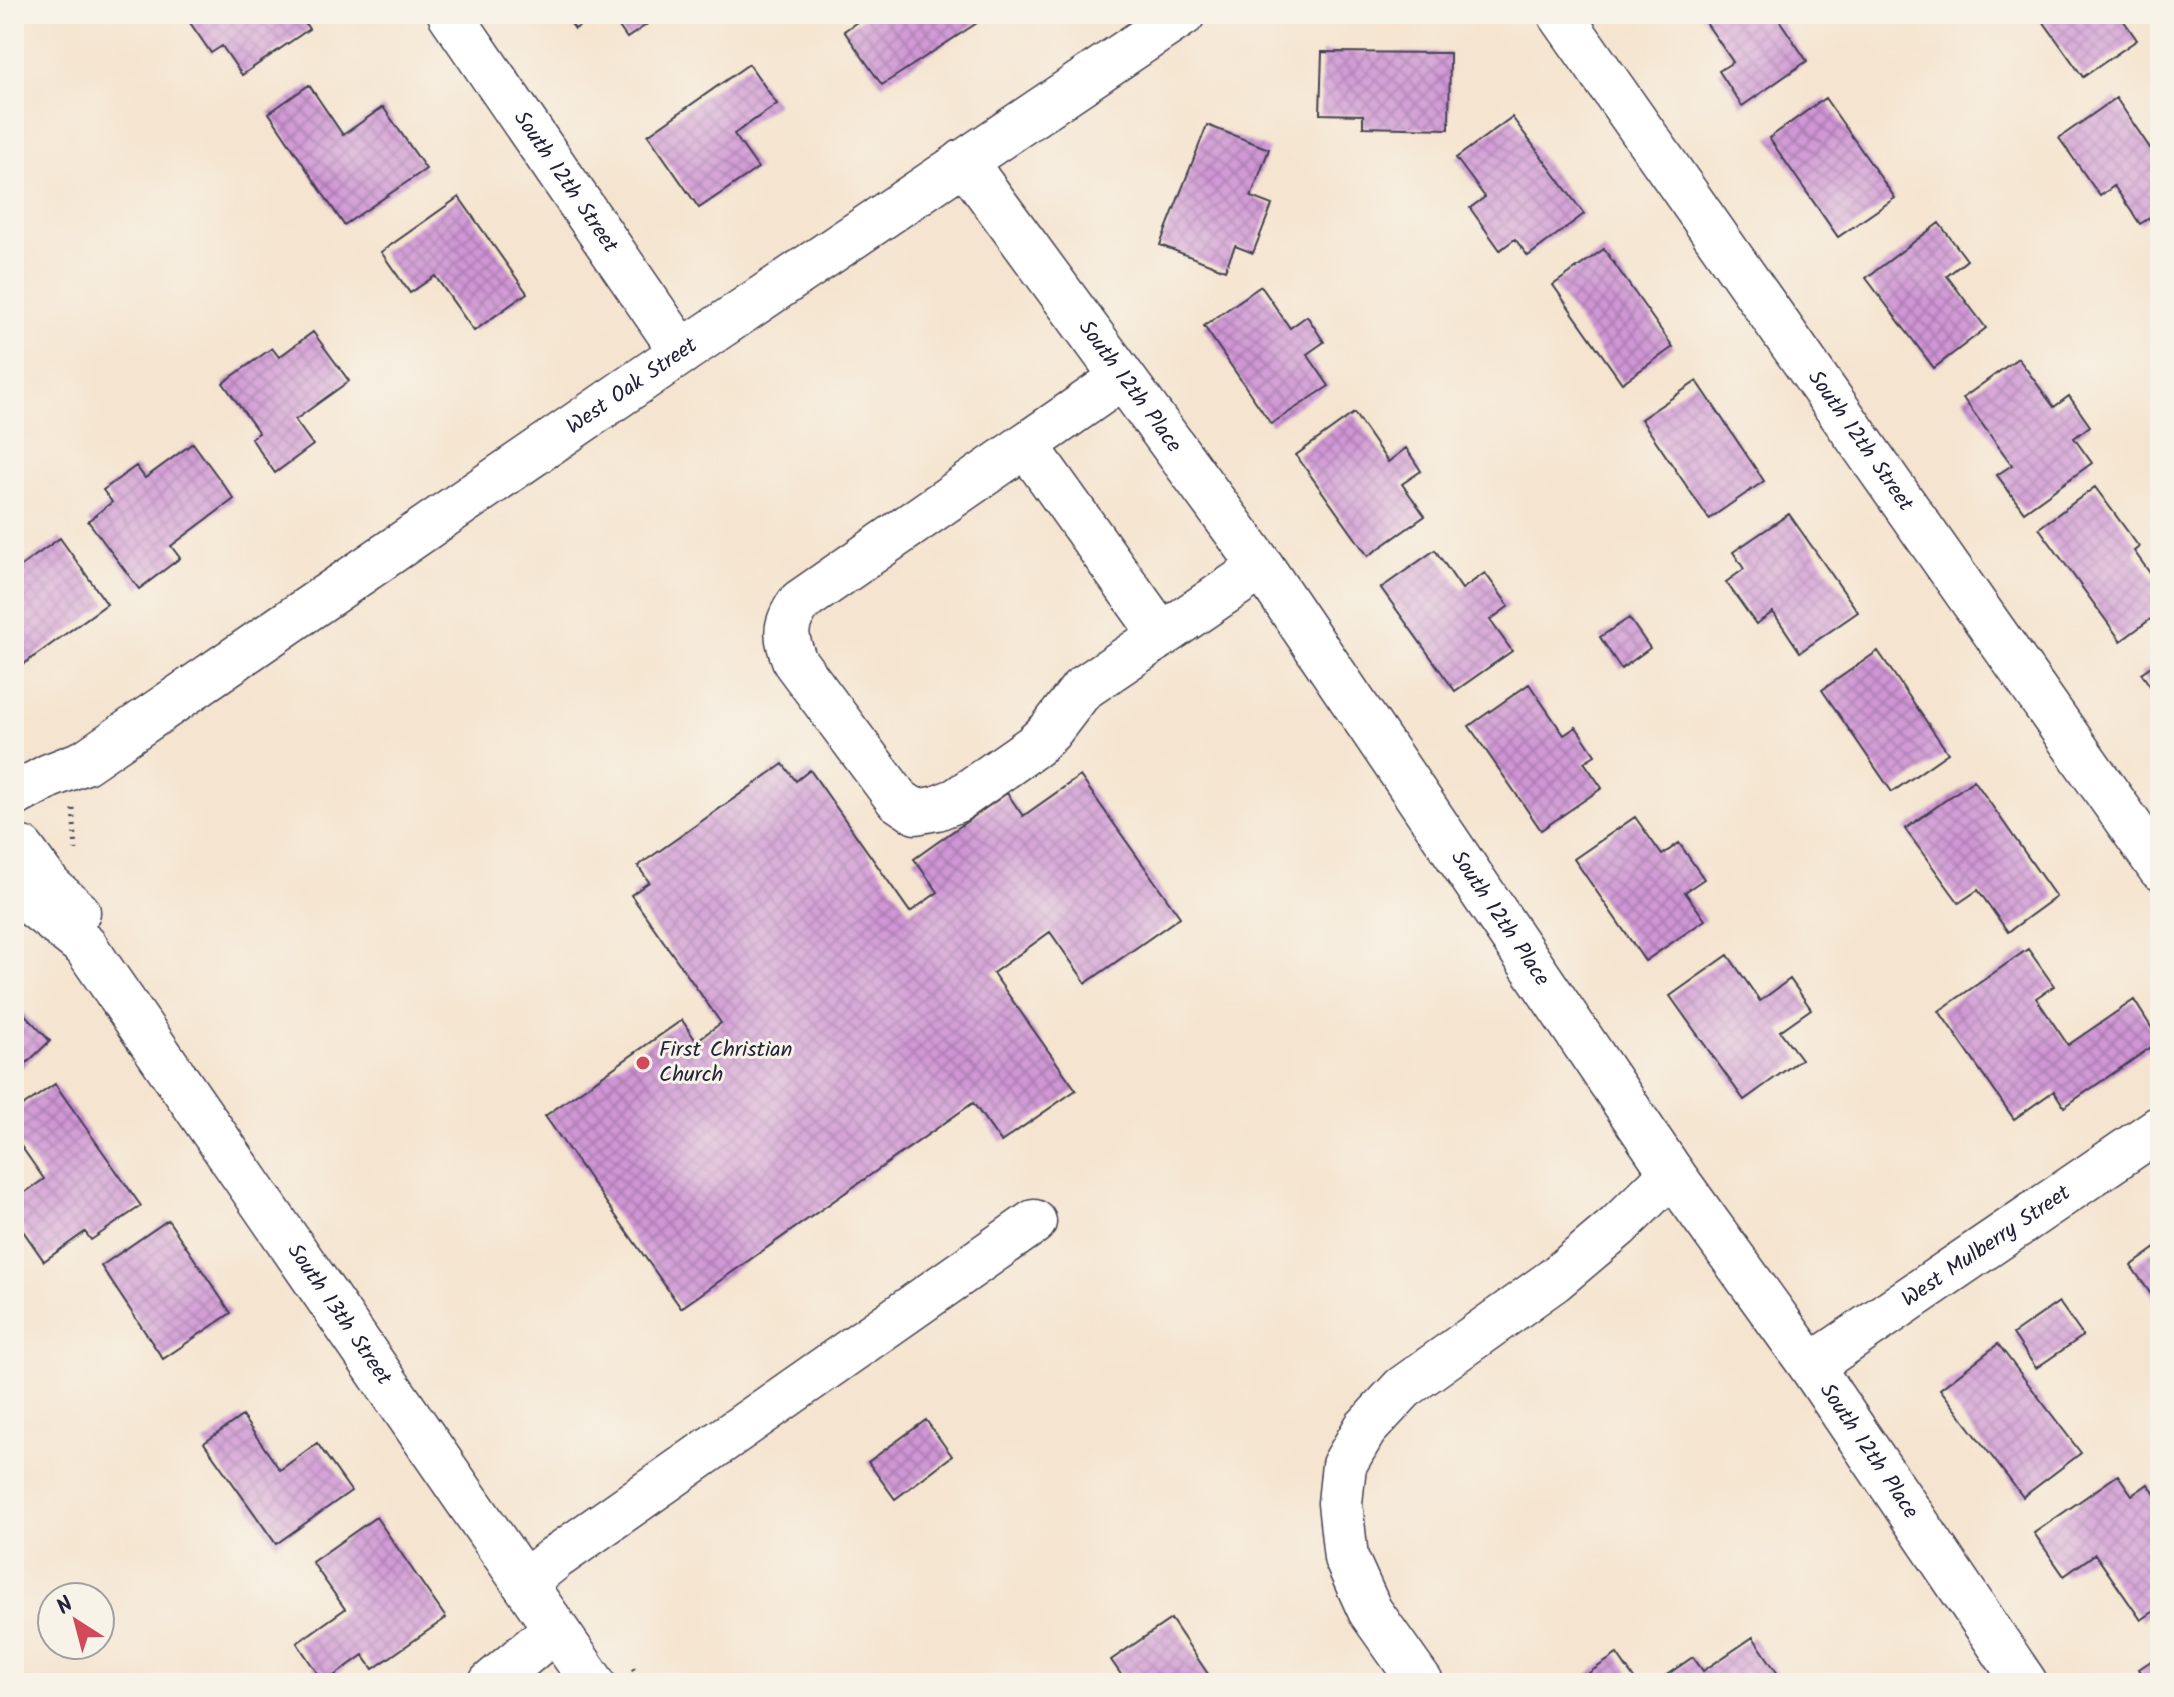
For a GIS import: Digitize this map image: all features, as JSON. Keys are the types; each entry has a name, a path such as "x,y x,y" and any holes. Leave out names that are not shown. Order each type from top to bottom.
{"street":[{"name":"South 12th Street","path":"450,14 682,352"},
{"name":"West Oak Street","path":"17,840 49,776 85,762 682,352 1183,14"},
{"name":"South 12th Street","path":"1560,14 2160,868"},
{"name":"South 12th Place","path":"964,161 1262,567 1672,1173 1811,1366 2025,1683"},
{"path":"1122,378 800,602 788,619 787,640 795,662 898,800 916,812 957,800 1034,746 1050,731 1082,689 1262,567"},
{"path":"1026,445 1161,634"},
{"name":"South 13th Street","path":"17,840 168,1069 593,1683"},
{"name":"West Mulberry Street","path":"1811,1366 2160,1128"},
{"path":"1421,1683 1370,1611 1346,1558 1340,1503 1344,1465 1365,1429 1403,1388 1554,1280 1618,1226 1672,1173"},
{"path":"524,1583 555,1558 1034,1222"},
{"path":"491,1683 554,1630"}],"building":[{"path":"184,14 299,14 309,29 242,75 222,46 211,53"},
{"path":"564,14 596,14 575,29"},
{"path":"610,14 662,14 627,38"},
{"path":"869,14 979,14 983,19 882,85 844,31"},
{"path":"1700,14 1775,14 1807,61 1742,106 1719,71 1733,62"},
{"path":"2038,14 2119,14 2137,40 2083,77"},
{"path":"1322,52 1450,53 1449,129 1363,127 1363,115 1320,114"},
{"path":"749,64 777,104 734,134 758,168 699,208 648,135"},
{"path":"309,85 343,135 383,107 426,169 344,225 269,113"},
{"path":"1825,98 1895,198 1838,237 1769,138"},
{"path":"2116,98 2150,148 2160,141 2160,211 2140,224 2114,186 2100,196 2059,138"},
{"path":"1512,117 1584,214 1528,256 1515,239 1500,250 1470,208 1485,197 1456,158"},
{"path":"1207,125 1269,149 1251,197 1272,205 1253,253 1235,246 1225,270 1160,245"},
{"path":"459,197 527,293 474,331 435,276 410,293 381,252"},
{"path":"1939,223 1967,260 1947,276 1986,328 1934,368 1866,278"},
{"path":"1604,249 1673,347 1622,383 1553,285"},
{"path":"1261,286 1290,328 1307,316 1324,342 1307,354 1329,386 1271,424 1204,326"},
{"path":"313,332 349,381 295,420 313,445 275,473 251,438 259,433 223,383 272,348 279,357"},
{"path":"2018,358 2054,407 2069,396 2090,426 2074,438 2092,463 2024,512 1997,475 2012,465 1963,398"},
{"path":"1697,381 1764,481 1709,519 1641,419"},
{"path":"1354,413 1388,462 1406,448 1421,471 1402,484 1425,516 1368,556 1296,455"},
{"path":"193,443 234,499 171,546 180,558 139,589 88,521 112,502 103,490 136,466 145,478"},
{"path":"2095,487 2139,547 2134,551 2160,587 2160,612 2121,641 2039,528"},
{"path":"1789,514 1858,612 1800,652 1773,612 1756,624 1726,582 1744,569 1733,552"},
{"path":"60,538 107,604 14,671 14,571"},
{"path":"1435,550 1462,589 1485,573 1509,606 1490,620 1512,651 1455,691 1381,588"},
{"path":"1629,618 1650,648 1621,669 1600,637"},
{"path":"1878,651 1948,753 1892,792 1822,690"},
{"path":"2160,660 2160,700 2141,673"},
{"path":"1529,684 1564,735 1576,727 1595,755 1584,762 1602,788 1541,830 1469,726"},
{"path":"783,764 796,781 810,770 910,912 938,892 914,859 1007,793 1023,816 1080,776 1180,917 1086,983 1050,932 993,973 1076,1090 1001,1142 973,1103 681,1308 545,1116 682,1020 696,1041 721,1023 631,895 649,882 638,866"},
{"path":"1974,780 2056,897 2008,932 1978,890 1959,903 1905,829"},
{"path":"1635,817 1662,855 1679,843 1704,879 1685,892 1705,920 1645,961 1574,859"},
{"path":"2028,949 2054,986 2036,998 2068,1045 2134,1000 2160,1041 2064,1107 2054,1091 2014,1119 1939,1011"},
{"path":"1728,955 1760,1001 1790,979 1811,1009 1780,1031 1801,1059 1744,1100 1670,996"},
{"path":"14,1003 50,1041 14,1075"},
{"path":"55,1084 141,1206 91,1240 85,1232 44,1261 14,1218 14,1200 44,1179 14,1136 14,1112"},
{"path":"168,1220 231,1313 163,1359 101,1266"},
{"path":"2160,1245 2160,1307 2131,1266"},
{"path":"2059,1302 2083,1336 2036,1368 2013,1334"},
{"path":"1998,1344 2081,1453 2023,1497 1940,1389"},
{"path":"242,1416 280,1470 317,1443 351,1491 276,1544 204,1443"},
{"path":"926,1420 952,1456 895,1499 868,1462"},
{"path":"2118,1475 2132,1495 2148,1484 2160,1502 2160,1528 2154,1532 2160,1541 2160,1607 2141,1620 2095,1554 2064,1576 2034,1533"},
{"path":"376,1517 446,1618 373,1669 363,1655 324,1683 297,1643 345,1609 312,1562"},
{"path":"1171,1619 1214,1683 1127,1683 1111,1660"},
{"path":"1753,1637 1784,1683 1655,1683 1693,1657 1703,1671"},
{"path":"1617,1654 1637,1683 1574,1683"},
{"path":"2160,1655 2160,1683 2148,1683 2139,1669"}],"place":[{"name":"First Christian Church","path":"643,1063"}]}
